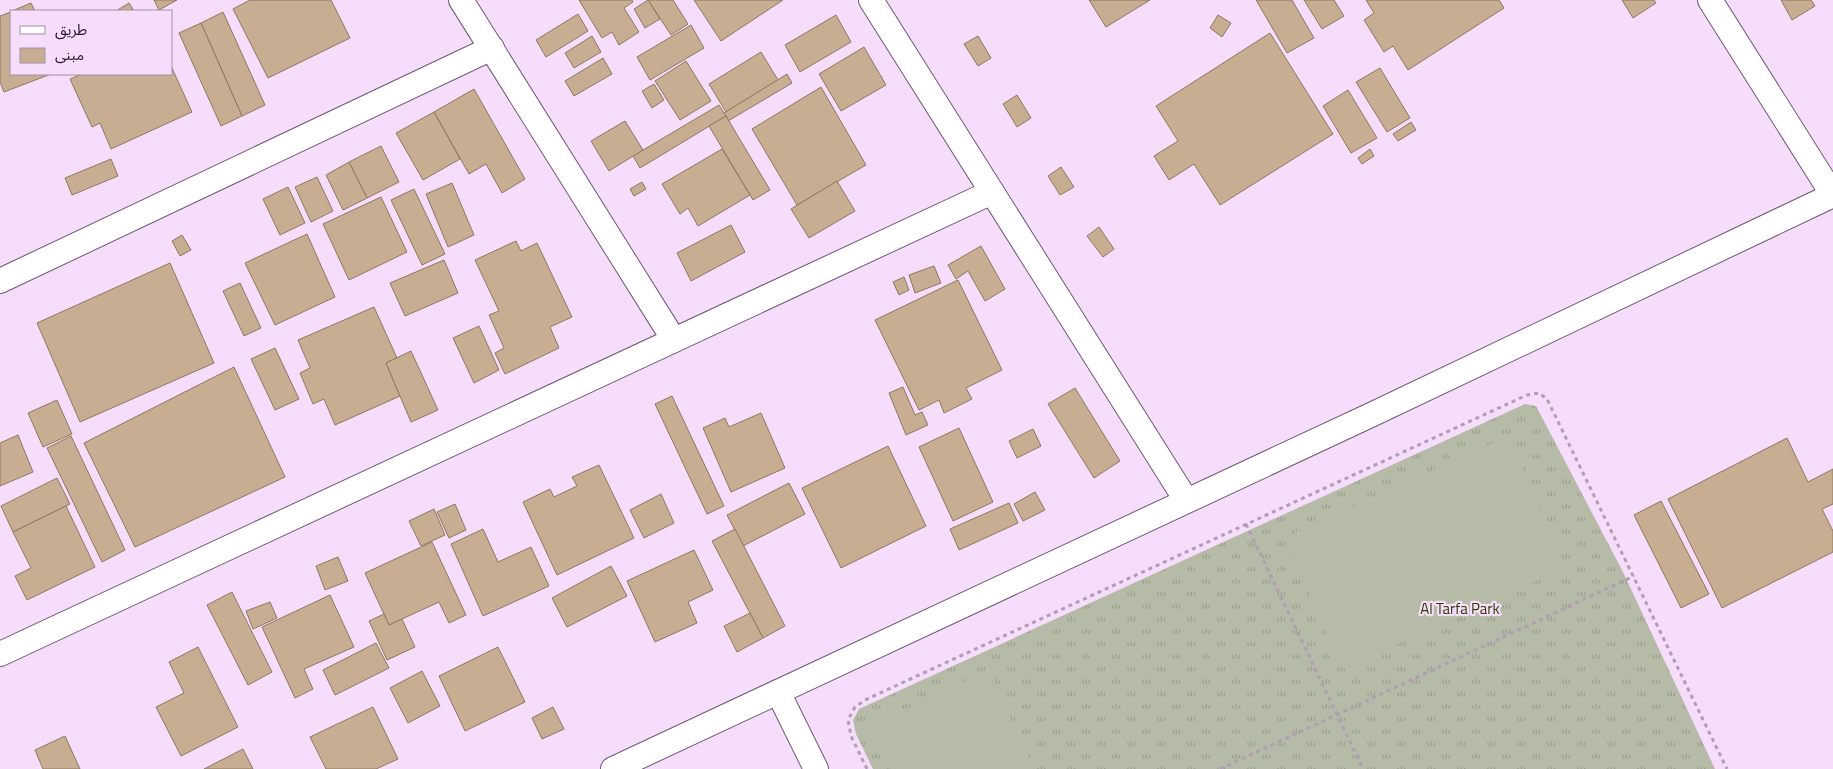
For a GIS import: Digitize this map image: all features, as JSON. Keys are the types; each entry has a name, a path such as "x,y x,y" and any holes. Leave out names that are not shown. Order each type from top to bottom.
{"street":[{"path":"461,0 674,340"},
{"path":"871,0 1186,500"},
{"path":"613,769 1373,414 1833,195 1710,0"},
{"path":"0,281 492,48"},
{"path":"0,654 992,192"},
{"path":"778,692 816,769"}],"path":[{"path":"866,769 851,736 848,720 855,707 867,699 1528,395 1539,393 1547,400 1727,769"},
{"path":"1246,524 1364,769"},
{"path":"1220,769 1634,576"}],"green space":[{"name":"Al Tarfa Park","path":"1525,404 1536,406 1623,572 1715,769 873,769 856,734 853,720 859,709"},
{"path":"1508,436 1567,567 1343,669 1284,538"},
{"path":"988,670 1034,769 891,769 868,727"}],"building":[{"path":"154,0 177,0 159,10"},
{"path":"250,0 331,0 350,38 268,78 233,9"},
{"path":"579,0 632,0 633,2 624,8 639,32 619,45 612,32 602,38"},
{"path":"648,0 673,0 688,24 671,35"},
{"path":"648,0 660,19 645,28 634,9"},
{"path":"694,0 783,0 721,41"},
{"path":"1089,0 1150,0 1106,27"},
{"path":"1256,0 1292,0 1314,38 1287,53"},
{"path":"1304,0 1334,0 1344,16 1322,29"},
{"path":"1366,0 1499,0 1504,8 1408,70 1393,46 1384,52 1364,20 1374,13"},
{"path":"1622,0 1654,0 1656,3 1633,18"},
{"path":"1781,0 1811,0 1815,6 1792,20"},
{"path":"31,3 34,10 14,10"},
{"path":"129,3 133,10 118,10"},
{"path":"10,12 10,75 48,75 4,92 0,82 0,16"},
{"path":"223,12 265,105 242,116 201,23"},
{"path":"578,14 588,31 546,57 536,40"},
{"path":"836,15 851,42 800,72 785,45"},
{"path":"1218,15 1231,23 1222,37 1210,28"},
{"path":"201,23 242,116 221,126 179,33"},
{"path":"691,25 704,48 650,80 637,57"},
{"path":"1270,33 1333,134 1220,205 1194,164 1169,180 1154,156 1178,141 1156,106"},
{"path":"592,36 601,52 574,68 565,53"},
{"path":"978,36 991,58 978,66 964,44"},
{"path":"864,47 886,85 841,111 819,74"},
{"path":"761,52 778,80 726,112 709,84"},
{"path":"603,58 612,74 574,96 565,81"},
{"path":"686,61 711,101 680,120 655,81"},
{"path":"172,68 192,112 111,149 100,123 92,127 70,79 80,75 172,75"},
{"path":"1380,68 1410,118 1387,132 1356,82"},
{"path":"787,74 792,83 728,121 724,113"},
{"path":"654,84 664,100 652,108 642,91"},
{"path":"821,87 866,165 797,205 752,129"},
{"path":"474,89 525,179 502,193 486,164 469,174 434,112"},
{"path":"1348,90 1377,138 1351,153 1323,106"},
{"path":"1017,95 1031,118 1017,127 1003,104"},
{"path":"719,105 726,116 640,168 633,156"},
{"path":"434,112 460,159 423,180 396,133"},
{"path":"726,116 770,190 753,200 709,126"},
{"path":"625,121 643,150 609,171 591,141"},
{"path":"1411,122 1416,130 1398,141 1393,134"},
{"path":"381,146 399,182 367,198 349,162"},
{"path":"722,149 750,195 698,226 688,208 680,214 662,184"},
{"path":"1370,149 1374,156 1362,164 1358,158"},
{"path":"111,159 118,176 72,195 65,178"},
{"path":"349,162 367,198 343,210 326,175"},
{"path":"1061,167 1074,187 1060,195 1048,176"},
{"path":"317,177 333,211 311,222 295,187"},
{"path":"837,181 855,211 809,238 791,209"},
{"path":"642,182 646,189 634,196 630,189"},
{"path":"452,183 474,235 448,247 426,194"},
{"path":"288,187 305,223 280,235 263,199"},
{"path":"414,189 445,254 422,265 391,200"},
{"path":"381,197 407,252 349,280 323,224"},
{"path":"731,225 745,252 691,281 677,253"},
{"path":"1099,227 1114,249 1103,257 1087,236"},
{"path":"307,234 335,297 275,325 245,263"},
{"path":"182,235 191,250 180,256 172,241"},
{"path":"516,241 521,251 537,243 572,317 550,327 559,348 505,374 495,353 504,348 489,315 499,311 475,260"},
{"path":"981,246 1005,289 985,301 968,271 956,279 948,265"},
{"path":"444,260 458,293 405,316 390,283"},
{"path":"170,263 214,363 80,422 37,323"},
{"path":"934,266 941,283 915,293 909,275"},
{"path":"904,277 909,290 899,295 893,282"},
{"path":"958,280 1002,370 966,388 972,399 944,413 939,400 919,410 875,320"},
{"path":"240,283 261,328 244,336 223,291"},
{"path":"374,307 397,358 386,363 400,396 335,425 324,399 313,404 300,373 310,368 298,340"},
{"path":"479,326 499,370 474,383 453,338"},
{"path":"275,348 299,399 275,410 251,359"},
{"path":"411,351 438,410 411,422 386,363"},
{"path":"234,367 285,477 135,547 84,443"},
{"path":"903,387 915,415 922,412 928,425 906,435 889,393"},
{"path":"1075,388 1120,461 1094,478 1048,404"},
{"path":"672,396 724,506 707,514 655,404"},
{"path":"57,400 72,434 43,447 28,413"},
{"path":"761,413 785,468 731,492 703,428 725,418 729,427"},
{"path":"959,428 993,502 953,521 919,447"},
{"path":"1033,429 1041,446 1017,458 1009,441"},
{"path":"18,435 33,472 0,486 0,443"},
{"path":"71,436 125,550 102,562 47,448"},
{"path":"1787,438 1808,482 1833,469 1833,504 1822,509 1833,531 1833,552 1722,608 1668,499"},
{"path":"888,446 926,526 841,568 802,488"},
{"path":"599,465 634,538 557,575 523,502 550,489 554,497 577,486 572,477"},
{"path":"57,478 70,504 13,532 1,506"},
{"path":"789,483 805,514 743,546 727,515"},
{"path":"1035,492 1045,510 1023,521 1014,504"},
{"path":"661,494 674,523 644,538 630,510"},
{"path":"1661,501 1709,594 1681,608 1634,515"},
{"path":"1009,503 1018,523 959,550 950,529"},
{"path":"455,504 466,530 449,538 437,512"},
{"path":"66,506 95,567 27,600 15,576 31,568 13,532"},
{"path":"434,509 445,535 421,546 409,521"},
{"path":"483,529 498,562 531,547 549,586 483,616 451,544"},
{"path":"735,529 785,626 763,638 712,541"},
{"path":"432,542 466,615 449,623 439,602 389,625 365,573"},
{"path":"694,550 713,590 688,602 697,623 655,642 627,581"},
{"path":"338,557 348,581 325,590 316,566"},
{"path":"611,566 627,596 567,627 552,598"},
{"path":"232,592 272,672 248,685 207,605"},
{"path":"330,595 354,647 304,669 313,689 295,698 262,627"},
{"path":"270,602 277,618 253,629 246,611"},
{"path":"750,613 763,638 737,652 724,626"},
{"path":"384,614 389,625 402,619 415,647 387,660 369,621"},
{"path":"376,643 389,668 335,695 323,670"},
{"path":"198,647 238,727 181,756 156,707 184,693 169,662"},
{"path":"498,647 525,702 465,731 439,676"},
{"path":"422,671 440,706 408,723 390,688"},
{"path":"373,707 398,759 376,769 326,769 310,737"},
{"path":"553,707 564,729 542,739 532,718"},
{"path":"65,736 80,769 43,769 35,750"},
{"path":"243,749 253,769 204,769"}]}
